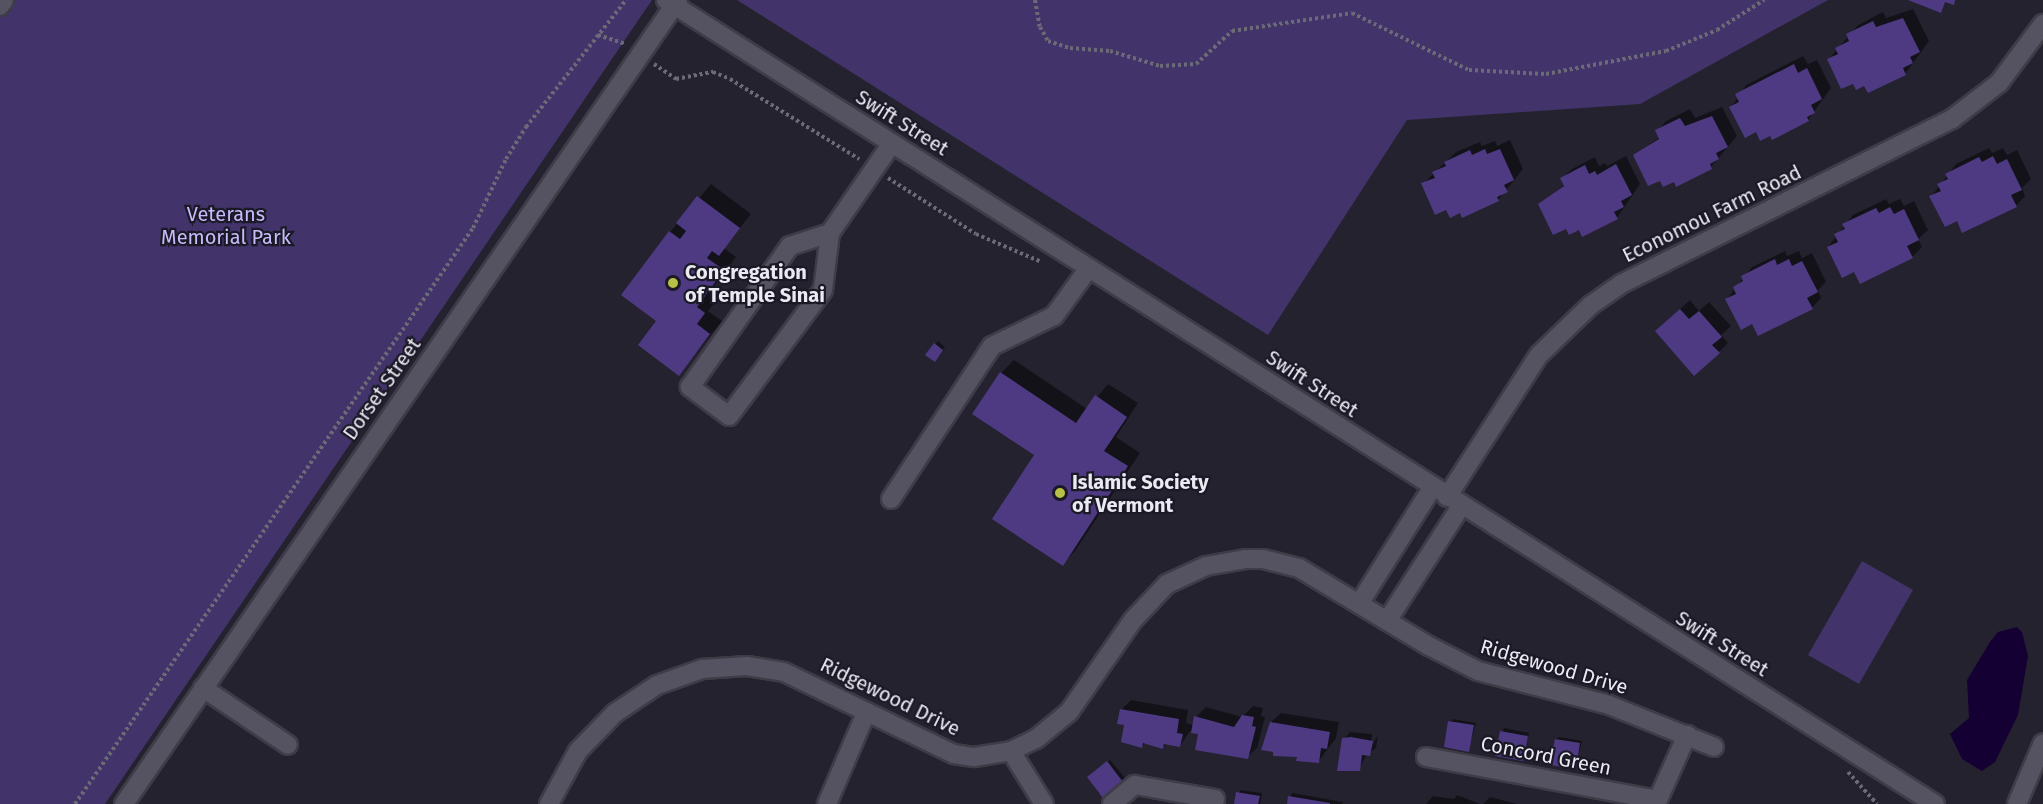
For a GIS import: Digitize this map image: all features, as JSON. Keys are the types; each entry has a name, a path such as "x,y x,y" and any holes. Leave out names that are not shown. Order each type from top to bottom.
{"street":[{"path":"0,6 4,0"},
{"name":"Swift Street","path":"673,2 1447,497 1935,804"},
{"name":"Dorset Street","path":"124,804 673,2"},
{"name":"Economou Farm Road","path":"1447,497 1539,355 1591,305 1621,284 1961,114 1999,82 2043,24"},
{"path":"831,233 790,246 690,387 729,416 823,290 831,233 892,143"},
{"path":"891,499 992,346 1054,316 1089,268"},
{"path":"1359,604 1447,497"},
{"path":"1387,621 1447,497"},
{"name":"Ridgewood Drive","path":"549,804 578,751 615,713 657,685 702,669 747,666 784,672 954,754 974,757 1011,751 1036,739 1069,712 1133,620 1151,599 1185,574 1228,561 1280,561 1316,577 1387,621 1478,671 1609,705 1714,747"},
{"path":"203,688 288,744"},
{"path":"826,804 866,713"},
{"path":"1657,802 1687,735"},
{"path":"2017,804 2043,743"},
{"path":"1011,751 1044,804"},
{"name":"Concord Green","path":"1426,756 1657,802"},
{"path":"1112,804 1135,785 1215,799 1214,804"}],"path":[{"path":"75,804 473,228 506,159 526,127 626,0"},
{"path":"1035,0 1040,27 1048,41 1070,48 1110,51 1160,66 1196,64 1232,31 1352,13 1385,26 1469,70 1560,74 1685,44 1717,30 1764,0"},
{"path":"598,35 622,43"},
{"path":"660,68 676,79 713,72 730,79 976,234 1045,263"},
{"path":"1845,769 1877,804"}],"green space":[{"name":"Veterans Memorial Park","path":"0,0 652,0 105,804 0,804"},
{"path":"737,0 1828,0 1640,104 1407,120 1268,335"},
{"path":"1862,561 1913,590 1859,684 1808,655"}],"shaded area":[{"path":"2017,627 2022,632 2028,656 2018,715 1995,762 1982,771 1962,759 1950,734 1969,718 1967,680 1990,642 1998,632"}],"building":[{"path":"1908,0 1955,0 1954,5 1945,2 1941,13"},
{"path":"1903,18 1920,52 1910,57 1913,63 1903,68 1906,75 1868,93 1864,86 1856,90 1853,84 1841,89 1827,59 1838,54 1835,48 1849,41 1846,34 1873,21 1876,27"},
{"path":"1794,64 1798,73 1807,68 1822,99 1811,105 1815,113 1807,117 1809,121 1772,140 1770,136 1760,141 1756,132 1745,138 1729,107 1739,102 1735,94"},
{"path":"1712,116 1728,147 1716,153 1719,159 1710,164 1712,169 1676,187 1674,182 1663,187 1660,181 1648,186 1633,155 1659,139 1655,130 1680,118 1685,126"},
{"path":"1485,149 1487,154 1500,149 1514,180 1504,185 1508,192 1497,197 1499,201 1462,218 1460,213 1450,218 1446,210 1435,215 1421,183 1435,178 1432,172 1446,166 1444,162 1470,150 1472,155"},
{"path":"1993,156 1997,164 2007,159 2022,190 2011,195 2017,207 1962,233 1957,221 1945,227 1929,196 1941,191 1937,184 1948,179 1945,174 1979,157 1982,162"},
{"path":"1616,164 1632,195 1621,201 1624,207 1614,212 1618,219 1582,237 1579,230 1569,235 1566,229 1553,235 1538,204 1564,186 1560,178 1585,165 1589,174 1595,171 1597,175"},
{"name":"Congregation of Temple Sinai","path":"697,196 740,228 719,256 712,251 707,258 724,270 697,307 705,313 697,324 710,334 679,376 638,345 656,321 621,295 669,231 680,239 686,231 676,223"},
{"path":"1890,207 1894,214 1904,209 1919,240 1907,246 1913,258 1860,284 1854,272 1842,278 1827,247 1838,242 1834,234 1845,229 1842,224 1876,208 1879,213"},
{"path":"1775,259 1777,265 1789,259 1792,266 1802,261 1818,292 1807,298 1813,309 1758,336 1752,324 1741,330 1725,299 1736,294 1733,287 1743,281 1741,276"},
{"path":"1680,309 1689,319 1699,311 1722,337 1712,345 1720,353 1694,376 1655,331"},
{"path":"934,343 943,350 935,362 925,355"},
{"name":"Islamic Society of Vermont","path":"1000,372 1076,423 1095,395 1127,417 1104,451 1128,466 1063,566 992,519 1034,455 972,414"},
{"path":"1120,709 1179,719 1177,733 1183,734 1180,747 1164,744 1163,749 1143,743 1142,748 1121,742 1124,725 1117,724"},
{"path":"1242,715 1254,717 1252,726 1256,727 1248,759 1195,750 1198,734 1191,733 1194,716 1234,727"},
{"path":"1448,721 1474,725 1469,752 1444,747"},
{"path":"1270,722 1330,732 1327,749 1321,748 1319,763 1296,761 1297,757 1273,756 1273,752 1261,750"},
{"path":"1500,731 1528,736 1523,761 1495,756"},
{"path":"1351,737 1373,741 1370,756 1362,755 1360,771 1337,771 1342,738"},
{"path":"1555,739 1580,743 1576,769 1550,765"},
{"path":"1107,761 1123,782 1103,798 1087,777"},
{"path":"1236,792 1260,796 1258,804 1234,804"},
{"path":"1288,796 1330,803 1330,804 1287,804"}],"place":[{"name":"Congregation of Temple Sinai","path":"673,283"},
{"name":"Islamic Society of Vermont","path":"1060,493"}]}
